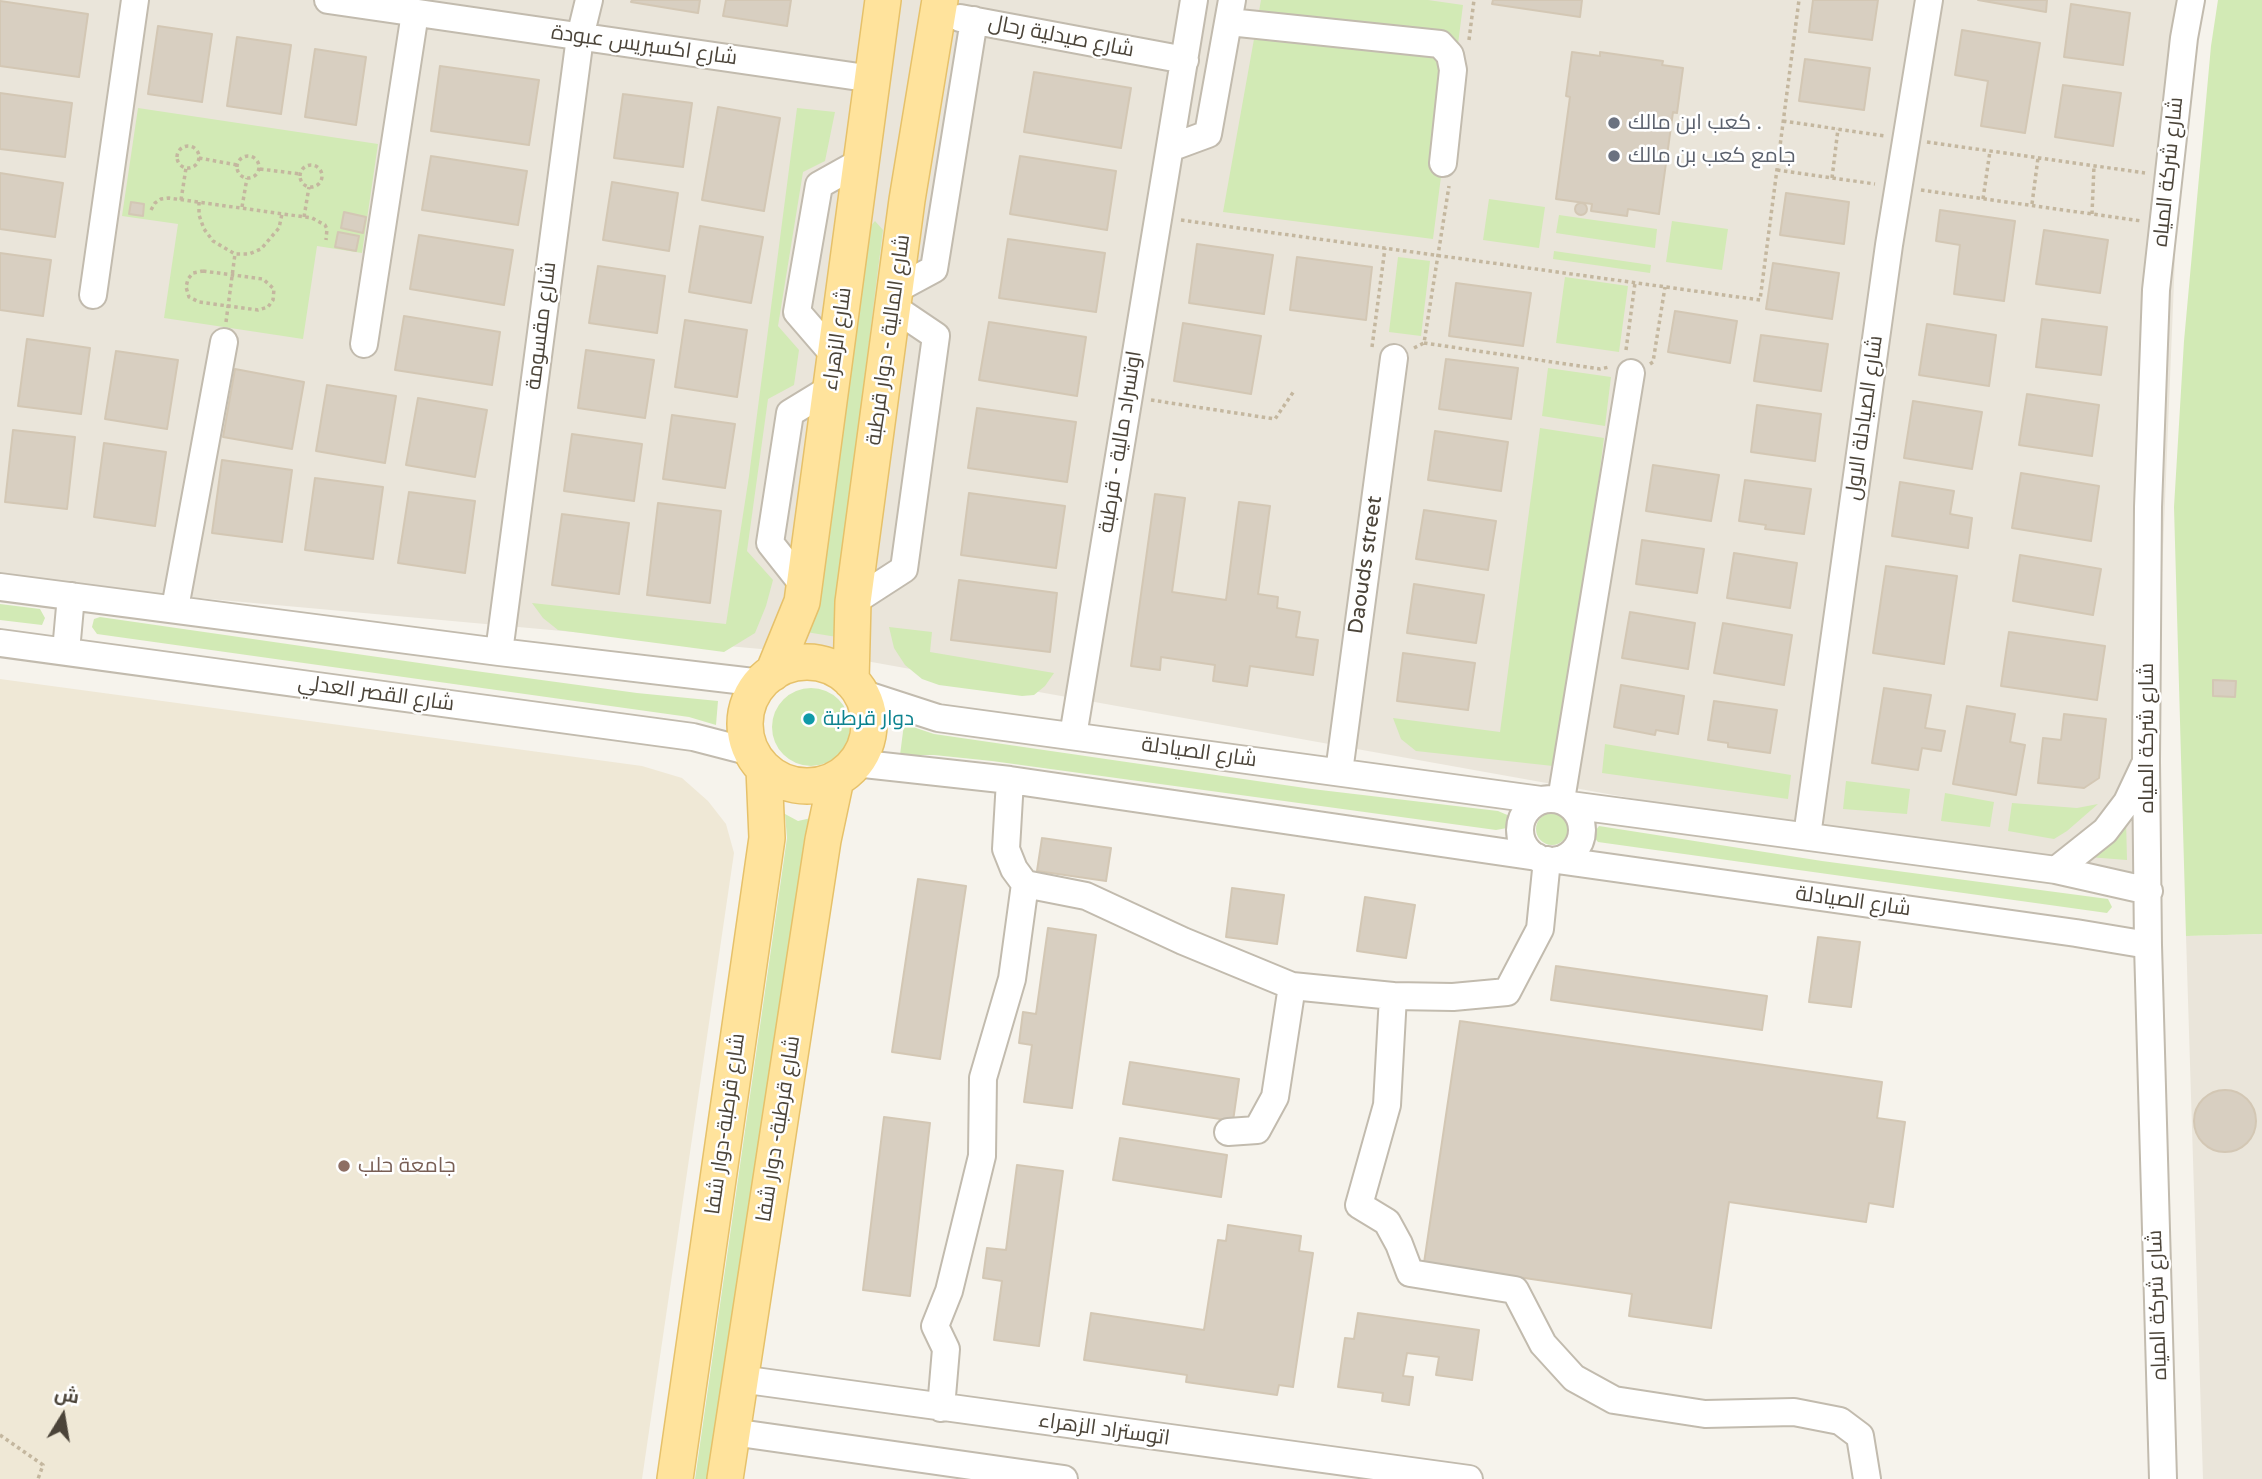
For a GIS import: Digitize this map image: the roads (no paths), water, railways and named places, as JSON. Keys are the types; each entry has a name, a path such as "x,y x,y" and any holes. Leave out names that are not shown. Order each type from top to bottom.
{"main road":[{"name":"شارع الزهراء","path":"767,678 802,602 873,79 881,1"},
{"name":"شارع المالية - دوار قرطبة","path":"856,687 853,602 907,200 939,7"},
{"path":"859,178 907,200"},
{"path":"813,663 834,668 856,687 869,716 867,741 846,771 818,786 798,786 780,780 757,760 745,734 745,715 751,698 767,678 793,664 813,663"},
{"name":"شارع قرطبة-دوار شفا","path":"675,1479 767,838 757,760"},
{"name":"شارع قرطبة- دوار شفا","path":"725,1479 823,840 846,771"}],"street":[{"path":"93,295 135,0"},
{"name":"شارع اكسبريس عبودة","path":"328,0 873,79"},
{"name":"شارع مقسومة","path":"499,652 580,37 589,0"},
{"name":"اوتسراد مالية - قرطبة","path":"1073,736 1194,0"},
{"name":"شارع الصيادلة الاول","path":"1808,836 1898,187 1929,0"},
{"name":"شارع شركة المياه","path":"2162,1479 2148,945 2148,507 2156,290 2184,38 2191,0"},
{"name":"شارع صيدلية رحال","path":"939,7 974,20 1185,60"},
{"path":"1170,148 1208,134 1230,11 1440,44 1450,55 1453,70 1443,163"},
{"path":"363,344 415,13"},
{"path":"853,602 904,569 936,336 894,299 934,269 974,20"},
{"path":"175,608 224,342"},
{"name":"Daouds street","path":"1339,772 1383,356"},
{"path":"1557,802 1628,369"},
{"path":"0,587 499,652 767,678"},
{"path":"66,651 71,596"},
{"name":"شارع القصر العدلي","path":"0,643 693,737 757,760"},
{"name":"شارع الصيادلة","path":"856,687 938,718 2056,870 2149,891"},
{"path":"2056,870 2105,831 2127,802 2146,761"},
{"name":"شارع الصيادلة","path":"846,771 1010,780 2148,945"},
{"path":"1010,780 1006,849 1014,869 1025,884 1086,896 1183,941 1292,986 1393,996 1453,997 1507,992 1540,929 1547,859"},
{"path":"1557,802 1581,822 1580,842 1575,850 1547,859 1523,842 1521,822 1532,805 1557,802"},
{"path":"941,1408 946,1349 935,1326 949,1291 982,1156 983,1079 1012,979 1025,884"},
{"path":"1228,1132 1257,1130 1275,1097 1292,986"},
{"path":"1393,996 1387,1105 1359,1205 1387,1222 1410,1273 1515,1290 1543,1344 1574,1378 1614,1400 1705,1413 1794,1412 1840,1421 1860,1436 1867,1479"},
{"name":"اتوستراد الزهراء","path":"740,1379 1469,1479"},
{"path":"732,1432 1064,1479"}],"place":[{"name":"كعب ابن مالك .","path":"1614,123"},
{"name":"جامع كعب بن مالك","path":"1614,156"},
{"name":"دوار قرطبة","path":"809,719"},
{"name":"جامعة حلب","path":"344,1166"}]}
